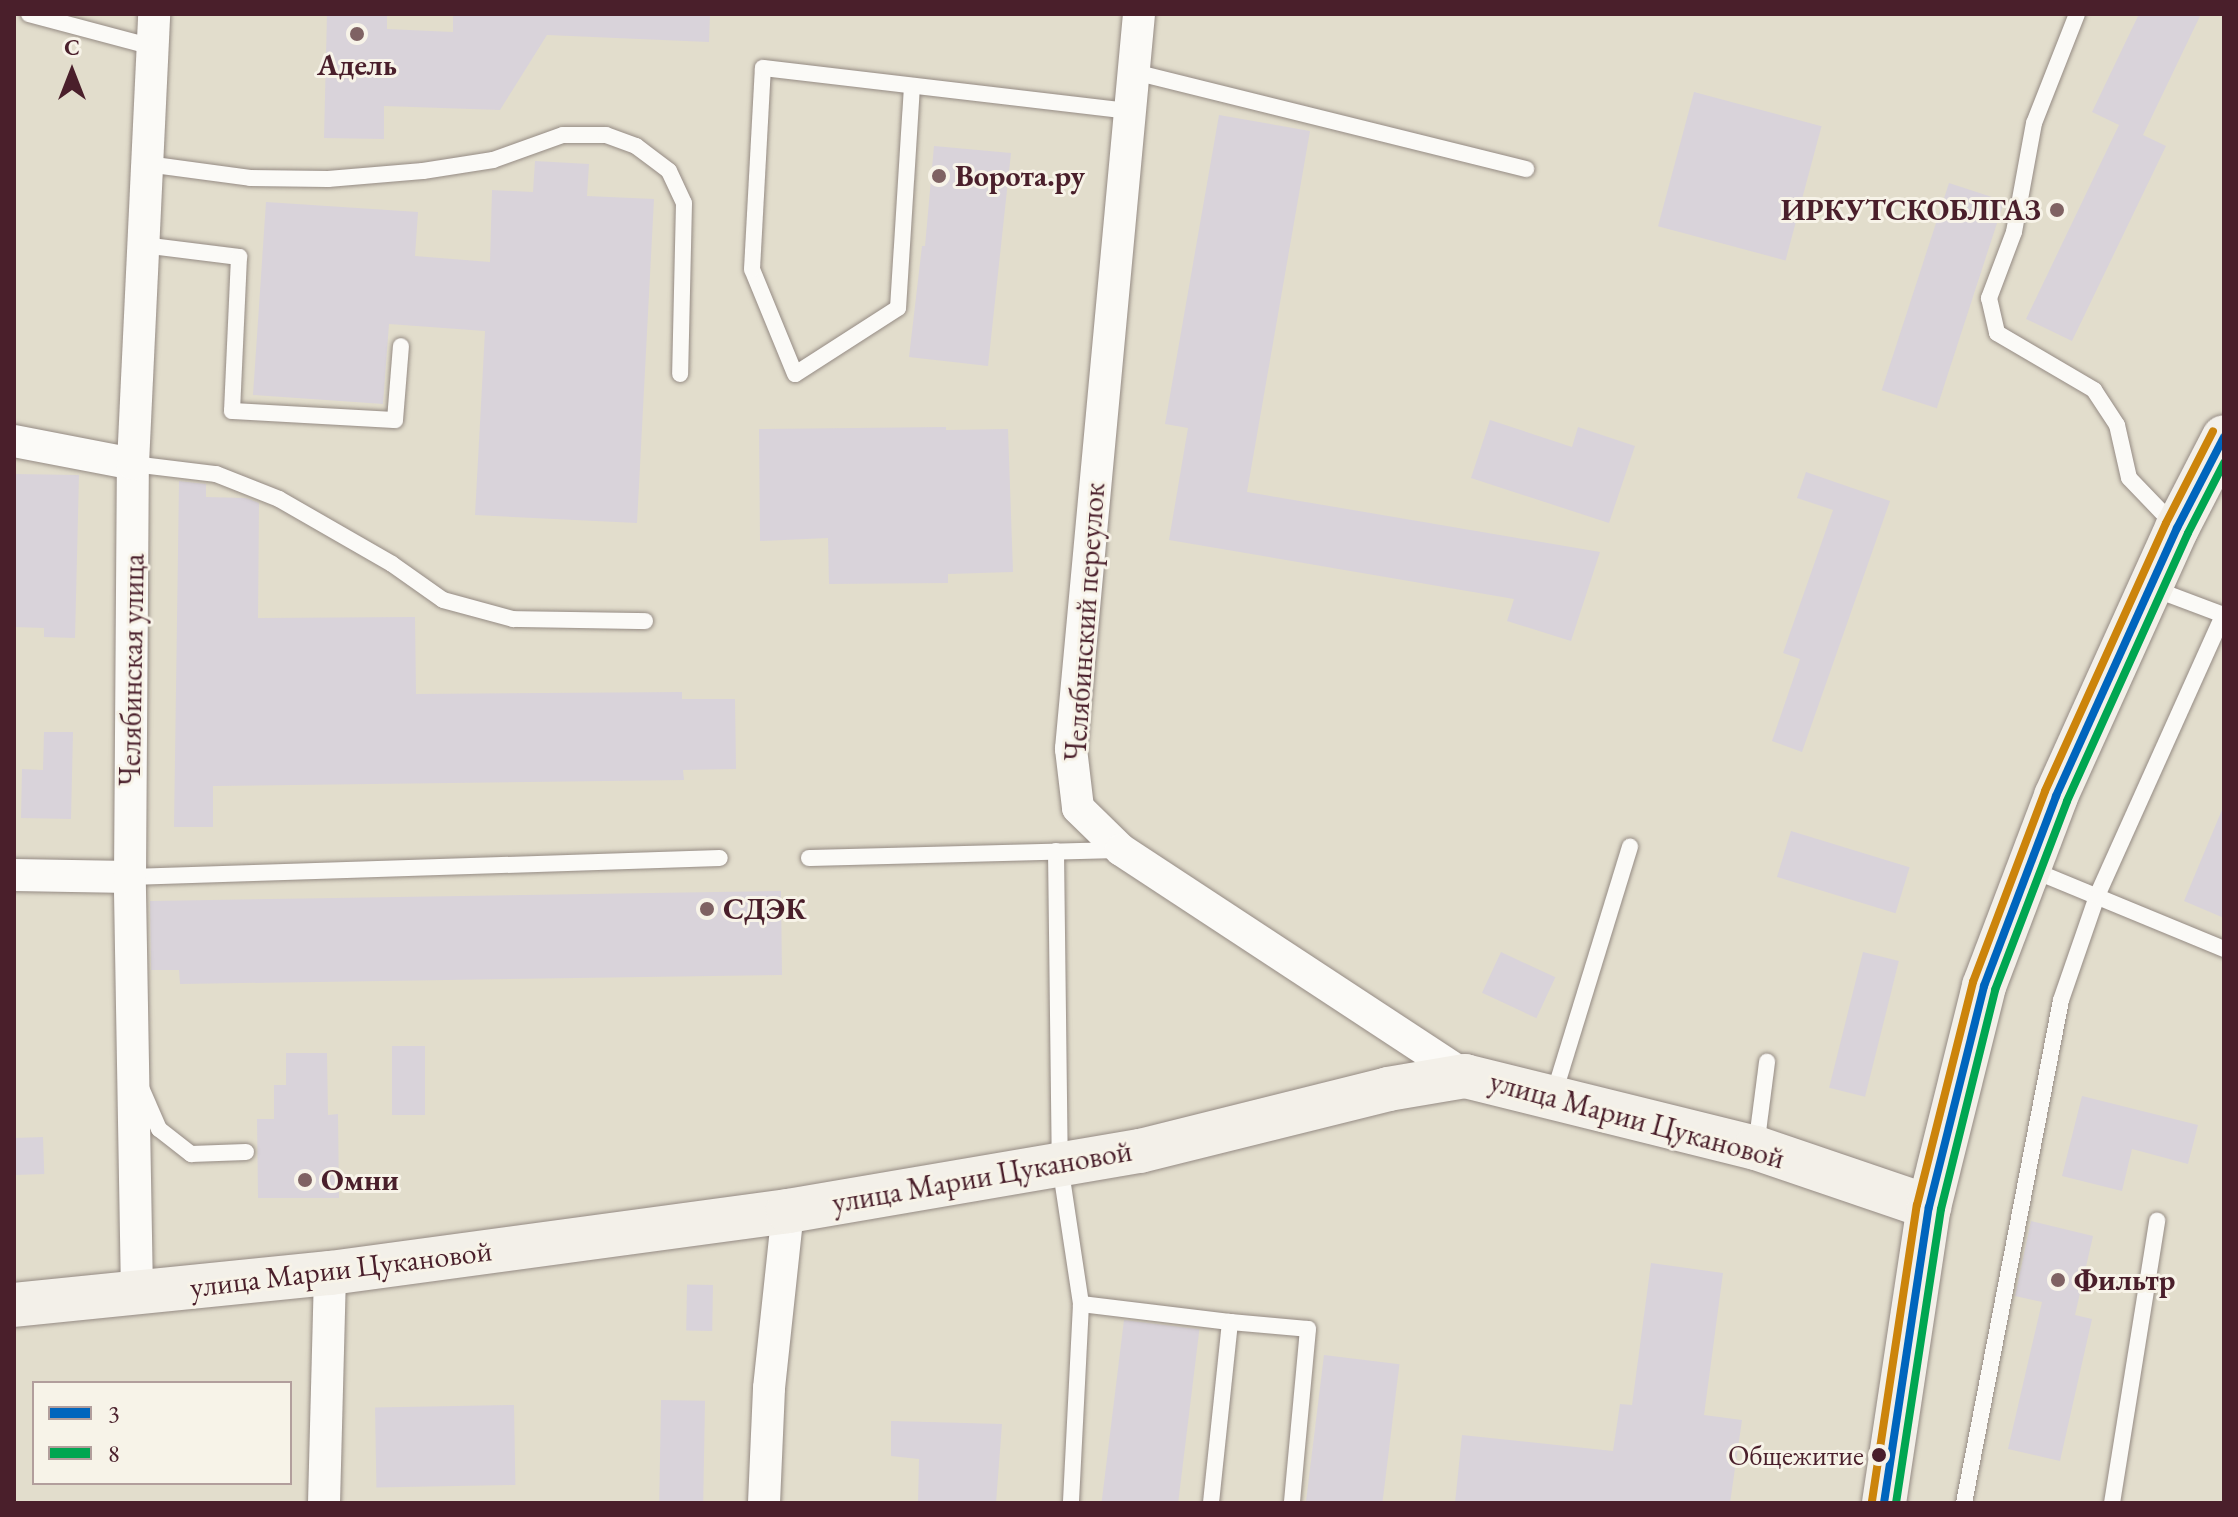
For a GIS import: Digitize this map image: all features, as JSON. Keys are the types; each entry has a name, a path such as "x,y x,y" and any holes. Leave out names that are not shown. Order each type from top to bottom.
{"street":[{"name":"Челябинская улица","path":"137,1293 130,877 133,464 154,14"},
{"name":"Челябинский переулок","path":"1139,14 1071,749 1078,808 1121,850 1465,1076"},
{"path":"1884,1503 1929,1207 1984,986 2056,796 2177,528 2224,437"},
{"path":"14,441 133,464"},
{"path":"14,875 130,877"},
{"name":"улица Марии Цукановой","path":"14,1305 330,1273 788,1211 1140,1151 1388,1089 1465,1076 1756,1148 1929,1207"},
{"path":"764,1503 769,1388 788,1211"},
{"path":"324,1503 330,1273"}],"lane":[{"path":"29,14 153,47"},
{"path":"2077,14 2034,123 2014,232 1989,298 1997,333 2094,390 2117,425 2129,478 2177,528"},
{"path":"912,86 898,308 795,374 752,269 763,68 1130,111"},
{"path":"1134,72 1526,169"},
{"path":"147,164 250,178 328,179 423,171 493,160 563,135 606,135 636,146 669,171 684,203 680,374"},
{"path":"143,245 239,257 232,411 395,420 401,346"},
{"path":"133,464 216,474 279,499 392,564 443,600 513,619 645,621"},
{"path":"1964,1503 2061,1000 2097,896 2224,614 2152,588"},
{"path":"1553,1099 1630,847"},
{"path":"809,858 1121,850"},
{"path":"1056,851 1060,1165 1081,1304 1071,1503"},
{"path":"130,877 720,858"},
{"path":"2028,868 2224,949"},
{"path":"1756,1148 1767,1062"},
{"path":"132,1066 159,1129 191,1154 246,1152"},
{"path":"2112,1503 2157,1221"},
{"path":"1081,1304 1308,1329 1292,1503"},
{"path":"1211,1503 1230,1322"}],"building":[{"path":"327,14 387,14 387,29 453,32 453,14 710,14 709,42 547,35 500,110 384,106 384,139 324,138"},
{"path":"2139,14 2201,14 2143,135 2166,146 2072,341 2026,319 2119,125 2092,112"},
{"path":"1694,92 1822,126 1786,260 1658,226"},
{"path":"1219,115 1310,131 1247,492 1600,552 1571,641 1507,621 1514,599 1169,540 1188,428 1165,424"},
{"path":"934,146 1011,153 988,366 909,357 922,246 925,246"},
{"path":"535,161 589,164 587,196 654,199 637,523 475,515 485,331 389,324 383,404 253,395 266,202 418,212 415,256 490,262 492,190 533,192"},
{"path":"1949,183 2004,201 1937,408 1882,390"},
{"path":"1490,420 1572,447 1578,427 1635,446 1609,523 1471,478"},
{"path":"946,427 946,430 1008,429 1013,572 948,574 948,583 829,584 828,538 760,541 759,429"},
{"path":"1806,472 1890,501 1802,752 1772,741 1800,659 1783,653 1833,510 1797,498"},
{"path":"14,474 79,475 75,638 44,637 44,628 14,627"},
{"path":"179,481 206,484 206,497 246,498 259,503 258,618 415,617 416,694 682,692 682,699 735,699 736,769 683,770 684,780 213,786 213,827 174,827"},
{"path":"44,732 73,732 71,819 21,818 22,769 43,770"},
{"path":"2224,805 2224,918 2184,901"},
{"path":"1791,831 1910,867 1896,913 1777,877"},
{"path":"781,891 782,975 180,984 179,970 151,970 150,901"},
{"path":"1501,952 1555,977 1536,1018 1482,993"},
{"path":"1863,952 1899,961 1865,1097 1829,1088"},
{"path":"392,1046 425,1046 425,1115 392,1115"},
{"path":"286,1053 327,1053 328,1115 338,1114 339,1198 258,1198 257,1119 274,1119 274,1085 286,1085"},
{"path":"2082,1096 2198,1125 2188,1164 2132,1149 2122,1191 2062,1176"},
{"path":"43,1137 44,1174 15,1175 14,1138"},
{"path":"2031,1221 2093,1236 2075,1315 2092,1319 2060,1461 2008,1449 2042,1302 2015,1296"},
{"path":"1651,1263 1723,1273 1704,1415 1742,1420 1730,1503 1455,1503 1462,1435 1613,1451 1620,1404 1632,1405"},
{"path":"687,1285 713,1285 712,1331 686,1331"},
{"path":"1124,1320 1199,1329 1178,1503 1102,1503"},
{"path":"1324,1355 1399,1364 1382,1503 1306,1503"},
{"path":"661,1400 705,1401 703,1503 659,1503"},
{"path":"514,1405 515,1485 376,1487 375,1407"},
{"path":"891,1421 1002,1424 996,1503 918,1503 919,1459 891,1456"}],"transit line":[{"path":"1872,1501 1917,1205 1973,982 2045,791 2166,523 2213,431"},
{"name":"3","path":"1884,1503 1929,1207 1984,986 2056,796 2177,528 2224,437"},
{"name":"8","path":"1896,1503 1941,1209 1995,990 2067,801 2188,533 2224,463"}],"place":[{"name":"Адель","path":"357,34"},
{"name":"Ворота.ру","path":"939,176"},
{"name":"ИРКУТСКОБЛГАЗ","path":"2057,210"},
{"name":"СДЭК","path":"707,909"},
{"name":"Омни","path":"305,1180"},
{"name":"Фильтр","path":"2058,1280"},
{"name":"Общежитие","path":"1879,1455"}]}
